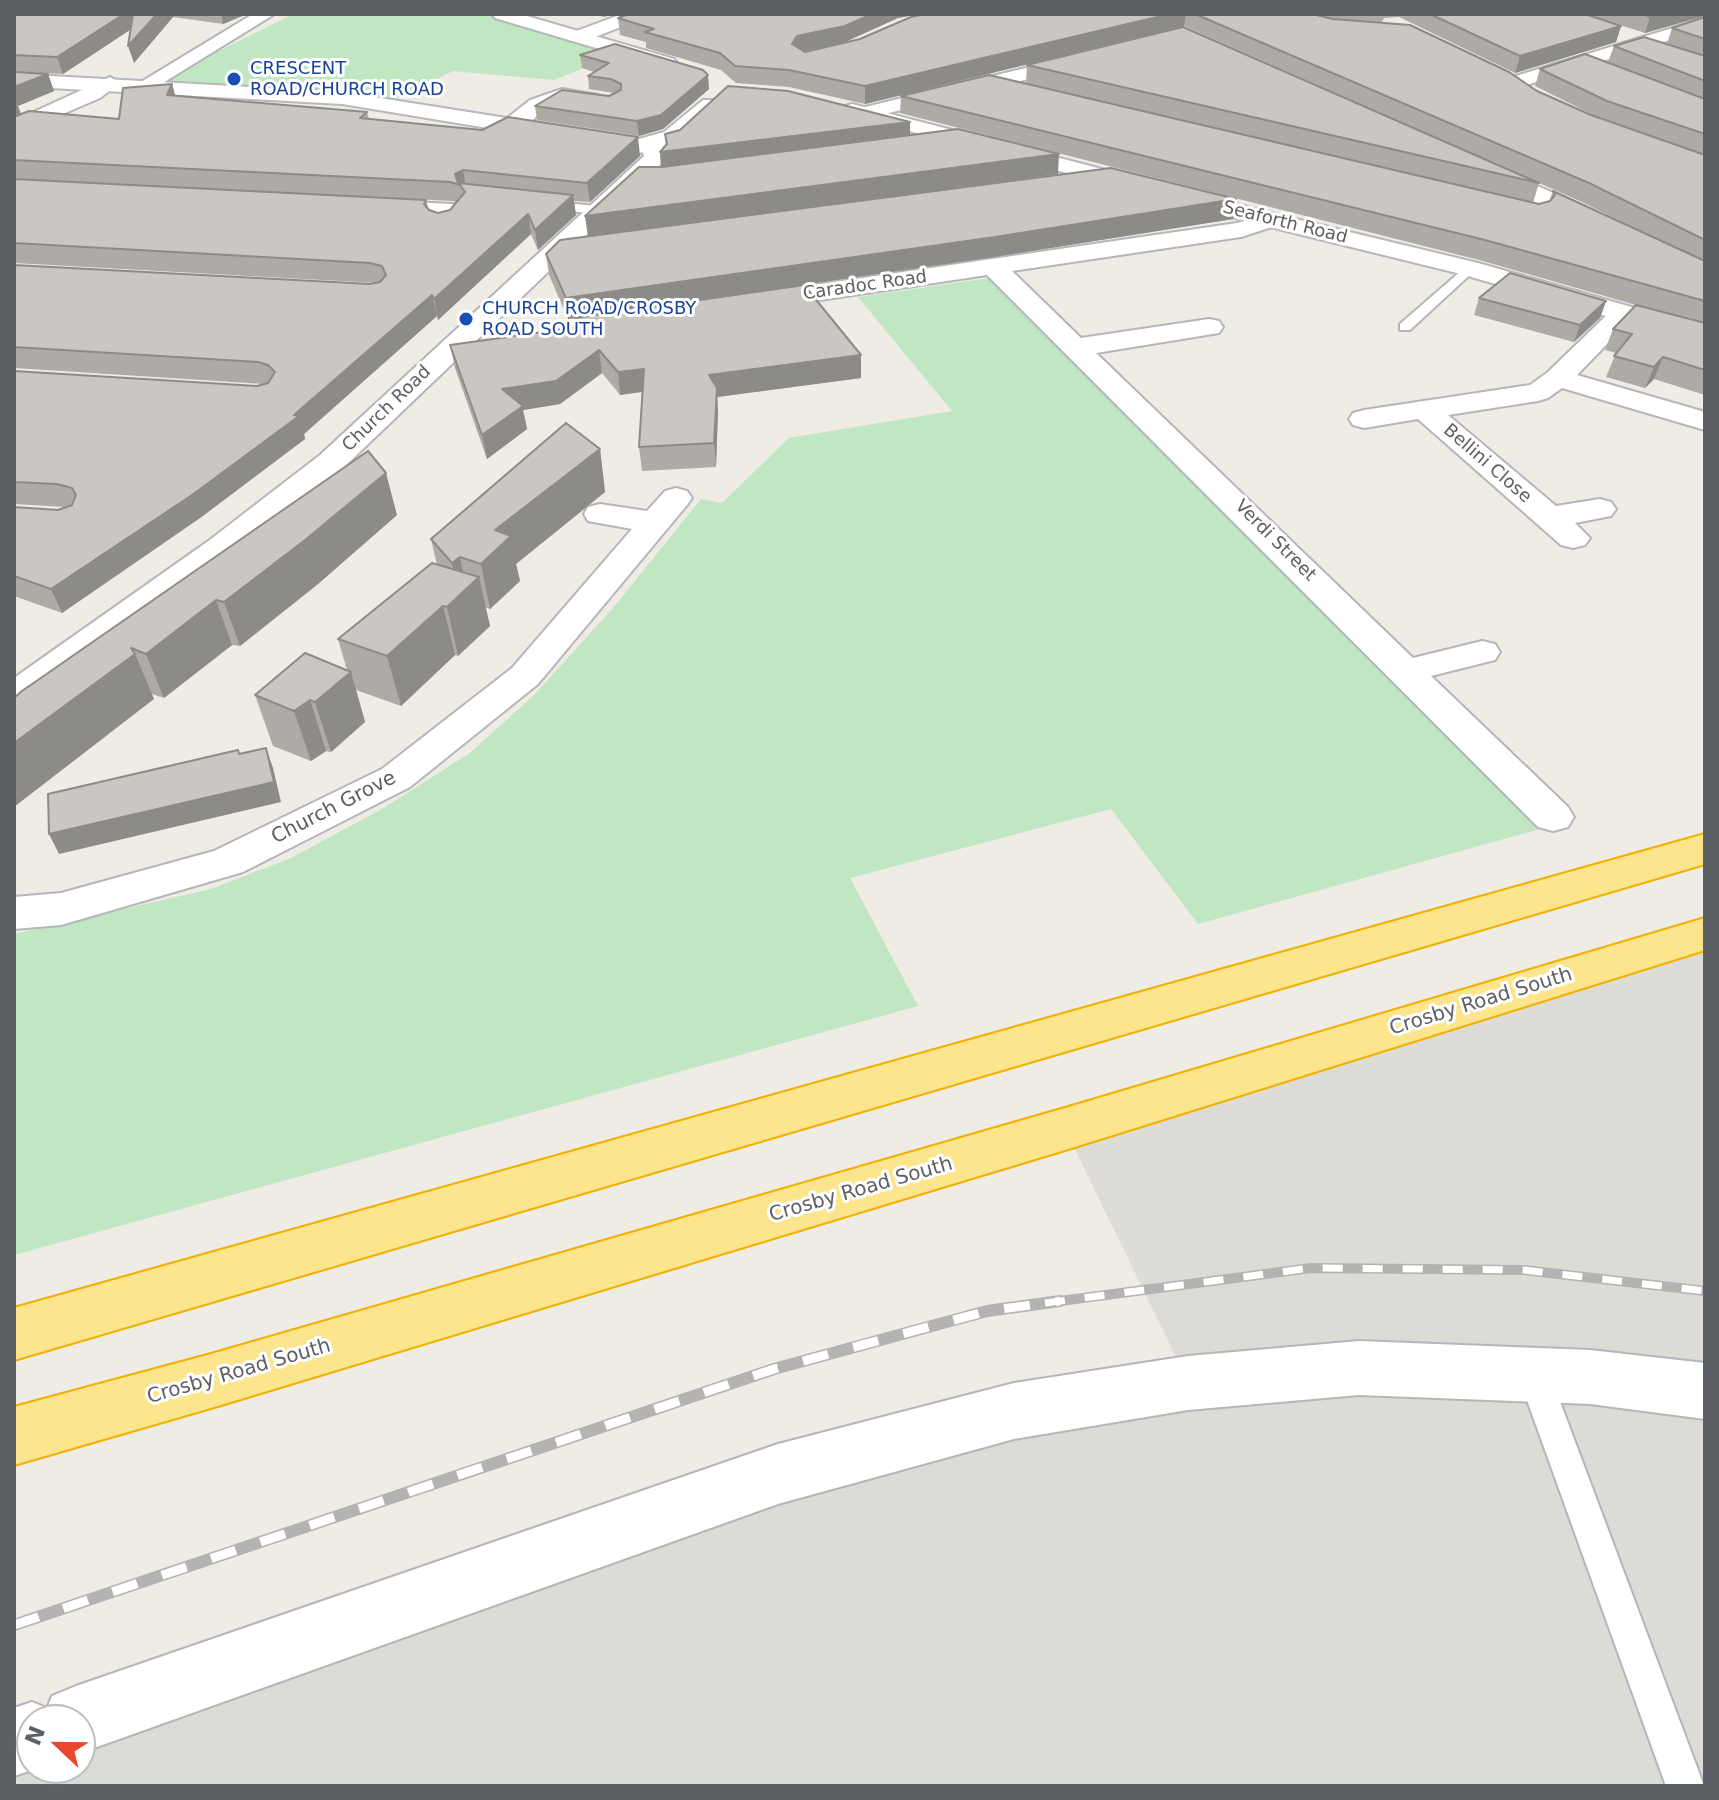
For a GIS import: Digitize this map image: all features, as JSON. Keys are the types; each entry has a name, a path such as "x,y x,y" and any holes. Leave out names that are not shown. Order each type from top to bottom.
{"highway":[{"path":"28,1330 1705,849"},
{"name":"Crosby Road South","path":"14,1436 1050,1134 1705,934"},
{"path":"14,1448 211,1381"}],"street":[{"path":"501,14 688,69"},
{"path":"578,37 638,14"},
{"path":"146,85 264,15"},
{"path":"1533,97 1506,80 1581,62 1705,23"},
{"path":"1617,33 1666,53"},
{"path":"864,113 1108,53"},
{"path":"1581,62 1604,71"},
{"path":"14,80 342,98 605,142 651,145 678,133 730,92"},
{"path":"14,129 93,94 110,83"},
{"path":"988,83 1034,94"},
{"path":"507,127 527,115 537,104 562,95 611,101"},
{"name":"Seaforth Road","path":"825,103 1270,220 1469,268 1705,337"},
{"path":"902,146 965,138"},
{"name":"Church Road","path":"14,696 304,485 655,157 651,145"},
{"path":"1457,158 1573,210 1705,277"},
{"path":"633,177 664,177"},
{"path":"1048,185 1109,177"},
{"path":"343,206 453,211 443,223"},
{"path":"1523,212 1538,215 1573,210"},
{"name":"Caradoc Road","path":"726,306 1241,230 1270,220"},
{"path":"554,251 586,248"},
{"name":"Verdi Street","path":"994,268 1079,347 1553,817"},
{"name":"Bellini Close","path":"1364,419 1532,395 1558,378 1623,314"},
{"path":"1079,347 1209,327"},
{"path":"457,341 501,339"},
{"path":"1558,378 1705,421"},
{"name":"Bellini Close","path":"1426,411 1561,528 1600,509"},
{"name":"Church Grove","path":"14,913 61,909 228,862 396,778 525,676 665,510 600,514"},
{"path":"1406,671 1482,652"},
{"path":"14,667 53,668"},
{"path":"96,1713 778,1474 1014,1411 1188,1383 1359,1368 1590,1377 1705,1391"}],"lane":[{"path":"532,204 597,210"},
{"path":"1405,327 1469,268"},
{"path":"1534,1375 1685,1786"}],"shaded area":[{"path":"1705,934 1705,1786 14,1786 14,1742 16,1784 96,1784 96,1714 203,1674 1188,1382 1065,1129"}],"green space":[{"path":"293,14 489,14 620,53 554,80 453,71 394,100 348,93 159,81"},
{"path":"1003,276 1547,827 1198,924 1111,809 850,878 918,1006 14,1255 14,934 211,889 291,858 382,809 470,753 535,694 613,608 701,499 722,503 789,438 952,411 858,297"}],"building":[{"path":"14,14 124,14 57,57 14,55"},
{"path":"133,14 157,14 128,46"},
{"path":"629,14 872,14 845,26 797,36 792,44 805,52 860,39 925,14 1170,14 865,86 789,70 735,66 720,53 645,32 654,29 618,18"},
{"path":"1195,14 1312,14 1333,19 1410,25 1509,72 1537,91 1591,115 1705,155 1705,240 1589,183"},
{"path":"1430,14 1585,14 1621,26 1520,56"},
{"path":"1705,17 1705,39 1672,28"},
{"path":"1183,27 1539,183 1027,65"},
{"path":"1644,37 1705,56 1705,81 1614,46"},
{"path":"615,44 703,70 708,75 661,115 637,121 535,106 562,90 609,96 621,90 621,84 611,79 588,76 609,63 580,55"},
{"path":"1585,54 1705,99 1705,134 1607,101 1540,69"},
{"path":"14,72 48,74 14,87"},
{"path":"989,75 1539,204 1550,201 1555,195 1553,191 1705,261 1705,301 1485,240 901,96"},
{"path":"172,84 167,95 367,112 360,118 482,130 508,117 638,137 587,183 463,170 455,174 458,183 573,195 535,230 528,214 434,299 432,295 294,415 299,416 192,495 51,589 14,576 14,507 58,510 72,505 76,495 72,488 57,484 14,482 14,371 257,386 268,383 275,372 268,365 258,362 14,347 14,265 370,284 380,282 386,275 382,266 370,263 14,243 14,179 426,200 424,204 429,210 438,213 450,210 465,192 460,185 450,182 14,160 14,117 29,111 119,119 123,88"},
{"path":"728,86 788,91 910,122 660,152 667,144 665,134 680,130"},
{"path":"958,129 1059,154 585,216 639,167 662,167"},
{"path":"1111,168 1236,199 566,298 546,254 560,240"},
{"path":"1510,273 1606,301 1580,325 1479,298"},
{"path":"804,285 861,355 709,375 717,388 714,443 639,447 644,369 618,372 599,350 556,381 502,389 523,406 482,435 450,345 579,327 575,318"},
{"path":"1636,305 1705,323 1705,370 1663,357 1654,367 1614,356 1632,334 1613,329"},
{"path":"566,423 600,449 495,530 511,536 481,564 460,557 452,563 431,539"},
{"path":"368,451 386,473 305,540 224,602 216,600 146,654 131,648 135,654 14,743 14,698 22,691"},
{"path":"432,563 479,577 387,656 338,639"},
{"path":"305,653 351,672 315,702 310,700 294,711 255,695"},
{"path":"266,748 274,782 49,834 48,794 238,750 239,754"}],"railway":[{"path":"1055,1302 1311,1268 1524,1270 1705,1291"},
{"path":"1055,1302 1060,1301"},
{"path":"14,1625 774,1369 987,1311 1055,1302"},
{"path":"1045,1303 1055,1302"}],"place":[{"name":"CRESCENT ROAD/CHURCH ROAD","path":"234,79"},
{"name":"CHURCH ROAD/CROSBY ROAD SOUTH","path":"466,319"}]}
